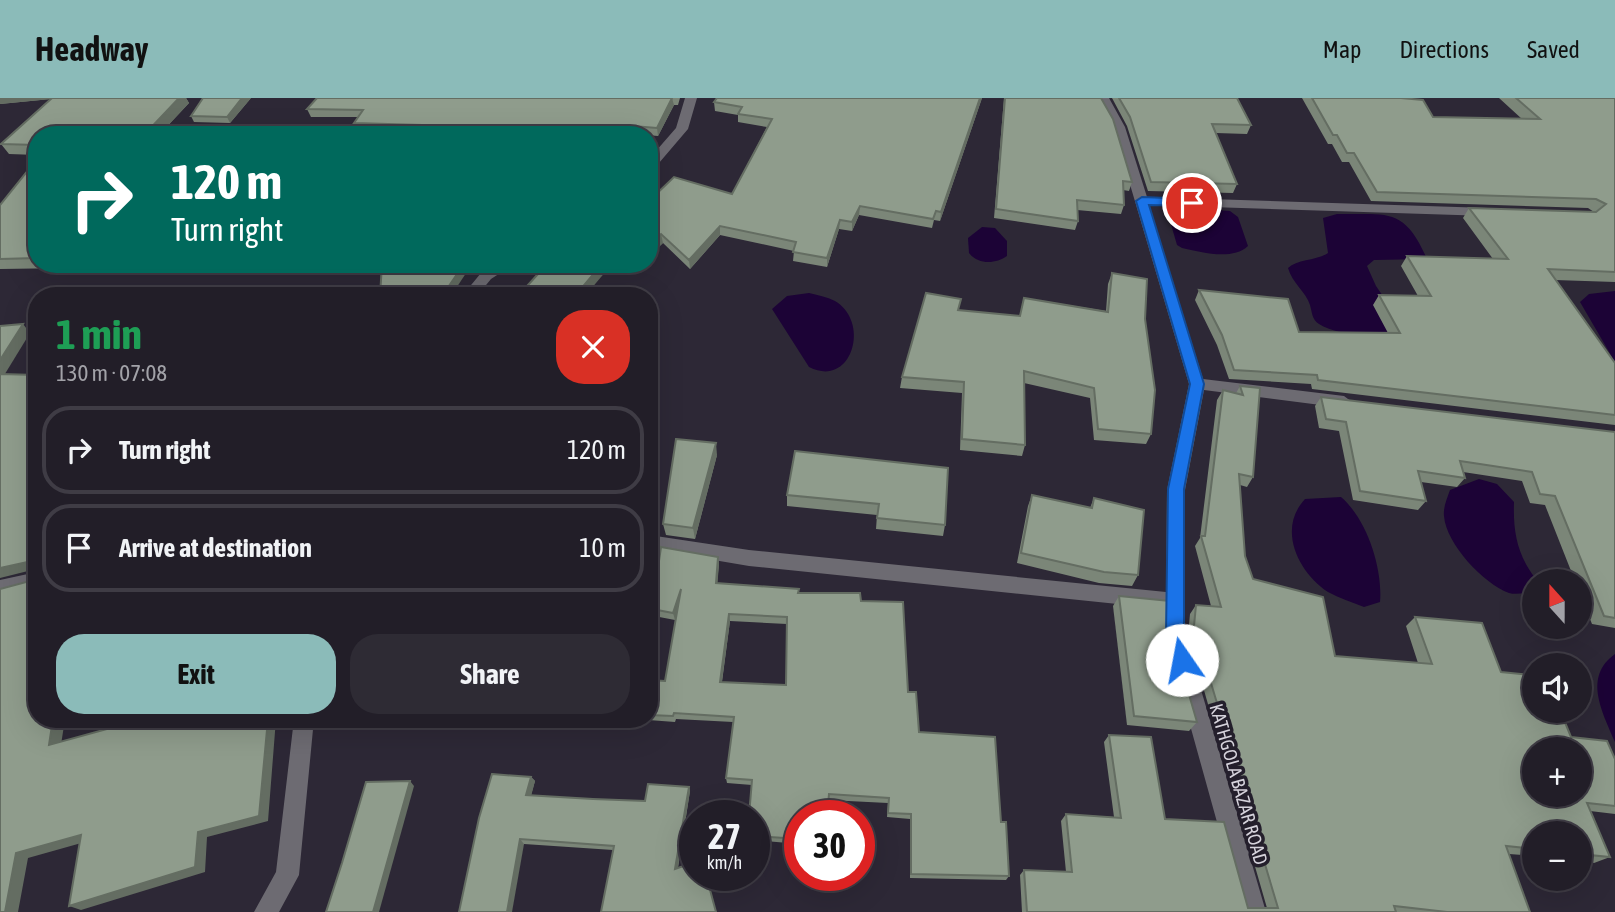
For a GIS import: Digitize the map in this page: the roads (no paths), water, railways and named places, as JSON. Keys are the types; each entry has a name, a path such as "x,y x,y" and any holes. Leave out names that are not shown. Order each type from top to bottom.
{"street":[{"path":"658,157 682,129 691,98"},
{"name":"KATHGOLA BAZAR ROAD","path":"1103,98 1119,127 1197,384 1176,489 1175,635 1254,912"},
{"path":"1142,201 1506,212"},
{"path":"477,287 491,273"},
{"path":"1197,384 1359,404"},
{"path":"658,543 749,558 1175,601"},
{"path":"0,588 28,582"},
{"path":"266,912 287,875 303,728"}]}
